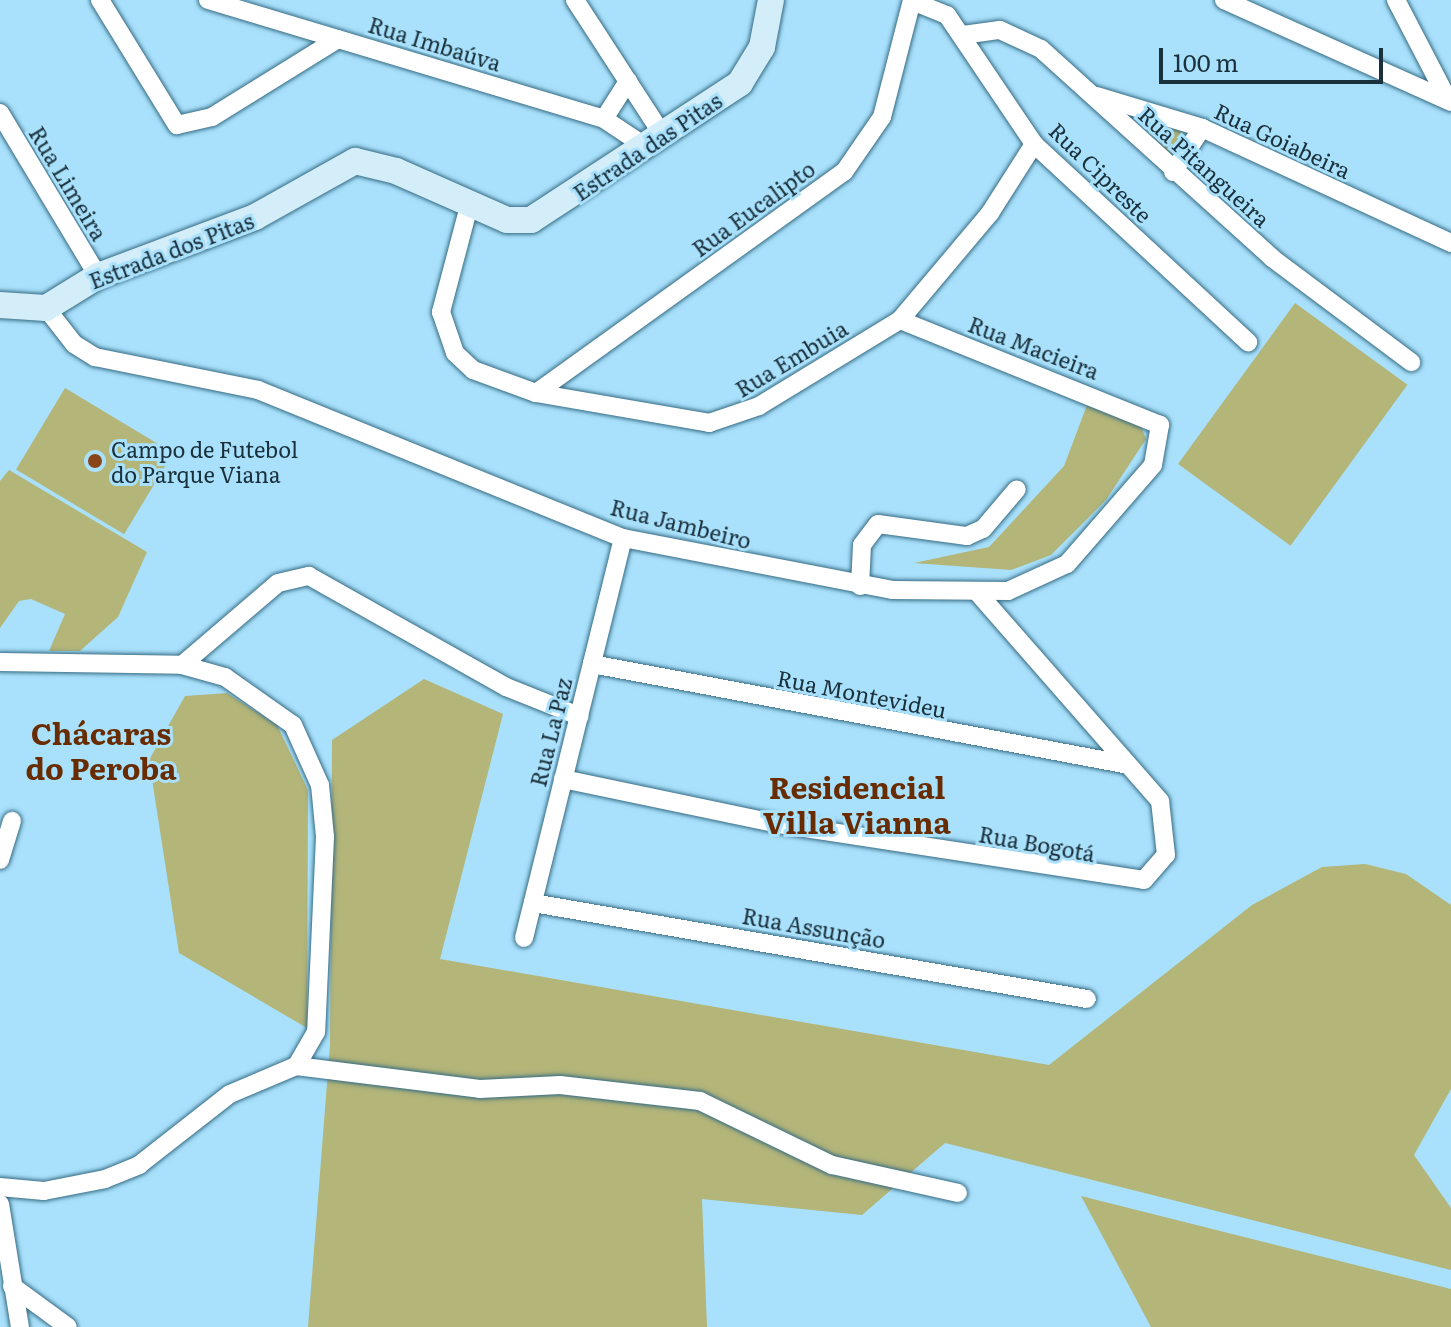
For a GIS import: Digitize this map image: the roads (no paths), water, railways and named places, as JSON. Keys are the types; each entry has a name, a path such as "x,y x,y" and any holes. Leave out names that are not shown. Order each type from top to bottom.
{"main road":[{"name":"Estrada das Pitas","path":"469,206 531,220 653,140 751,71 771,0"},
{"name":"Estrada dos Pitas","path":"46,308 98,276 255,217 355,161 396,171 469,206"},
{"path":"0,305 46,308"}],"street":[{"path":"100,0 177,125 212,117 338,39"},
{"name":"Rua Imbaúva","path":"208,0 604,119 653,140"},
{"path":"575,0 628,81 653,140"},
{"path":"1224,0 1449,101"},
{"path":"1396,0 1449,101"},
{"name":"Rua Cipreste","path":"912,1 942,8 1034,144 1248,342"},
{"name":"Rua Eucalipto","path":"536,393 844,172 882,117 912,1"},
{"name":"Rua Pitangueira","path":"963,35 980,28 1021,38 1091,94 1173,172 1272,258 1411,362"},
{"path":"604,119 628,81"},
{"name":"Rua Goiabeira","path":"1091,94 1202,128 1451,243"},
{"name":"Rua Limeira","path":"0,113 98,276"},
{"path":"1173,172 1202,128"},
{"name":"Rua Embuia","path":"469,206 442,292 445,330 473,370 536,393 680,421 733,420 900,320 990,213 1034,144"},
{"name":"Rua Jambeiro","path":"46,308 74,344 95,357 258,390 623,538 860,586 979,594 1041,579 1093,540 1161,450 1163,434 1151,419"},
{"name":"Rua Macieira","path":"900,320 1151,419"},
{"path":"860,586 862,545 878,524 967,536 983,529 1017,489"},
{"name":"Rua La Paz","path":"524,938 623,538"},
{"path":"182,665 278,583 309,576 506,687 579,716"},
{"name":"Rua Bogotá","path":"563,779 1130,883 1156,871 1169,834 1160,801 1124,764 979,594"},
{"path":"0,662 182,665 225,677 293,725 320,785 316,1032 296,1066"},
{"name":"Rua Montevideu","path":"592,664 1124,764"},
{"path":"0,860 12,821"},
{"name":"Rua Assunção","path":"533,903 1087,999"},
{"path":"0,1187 44,1191 105,1179 139,1165 230,1094 296,1066 480,1089 560,1085 700,1101 832,1165 958,1193"},
{"path":"0,1204 20,1327"},
{"path":"12,1286 68,1327"}],"place":[{"name":"Campo de Futebol do Parque Viana","path":"95,461"}],"district":[{"name":"Chácaras do Peroba","path":"101,749"},
{"name":"Residencial Villa Vianna","path":"857,803"}]}
